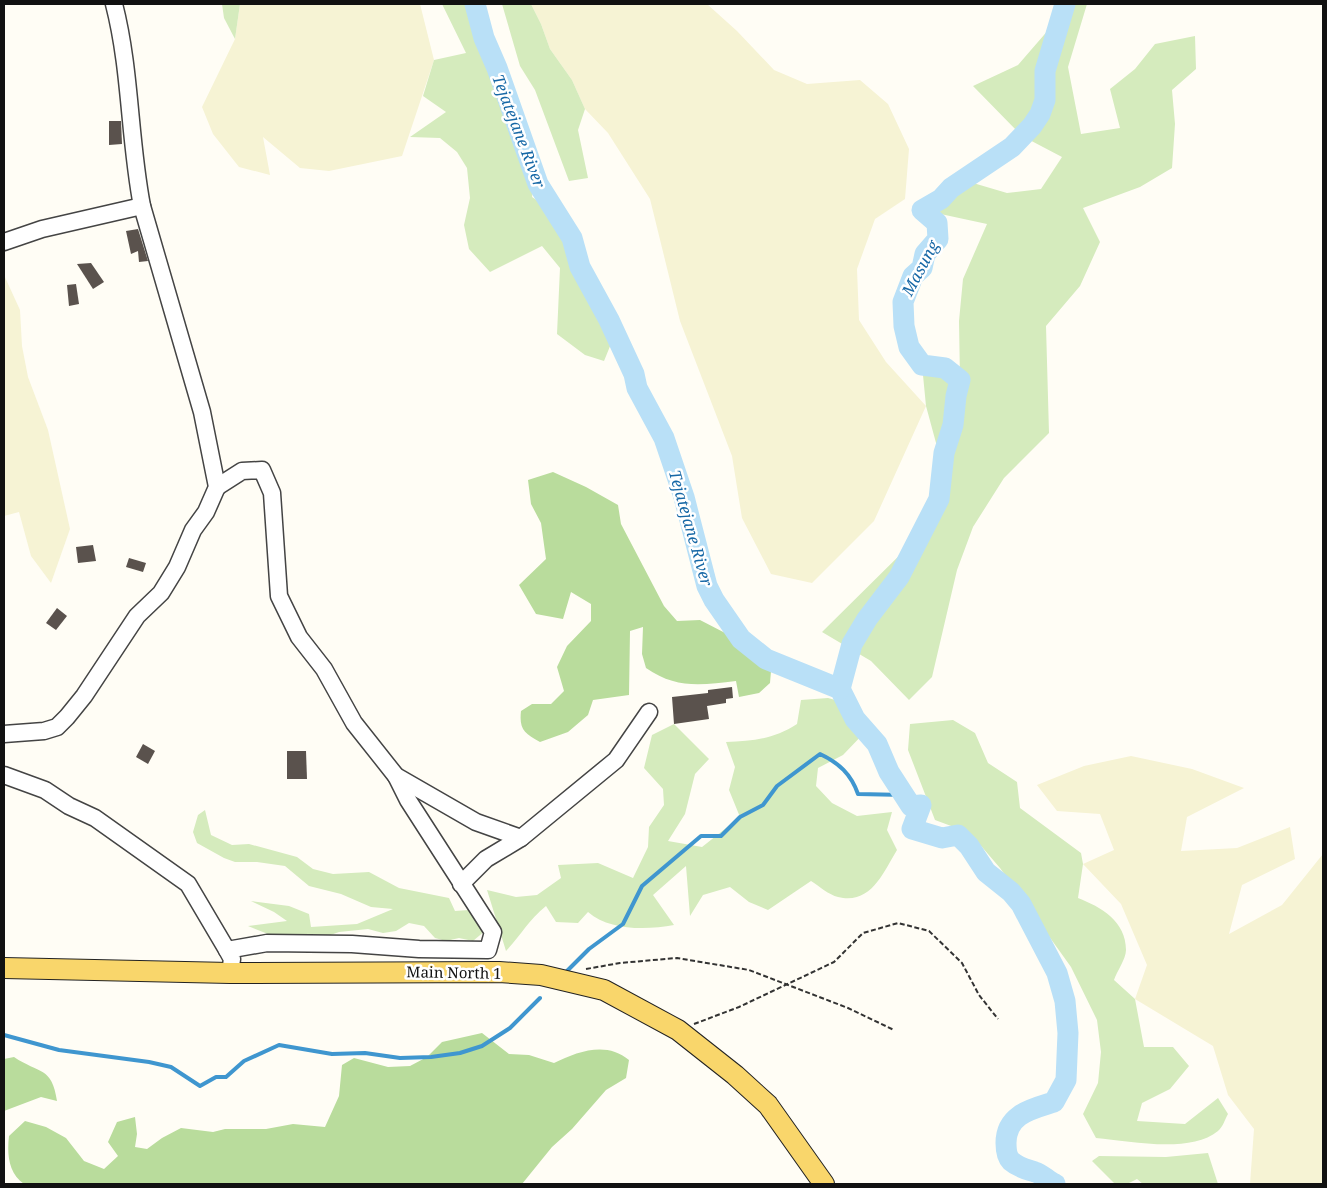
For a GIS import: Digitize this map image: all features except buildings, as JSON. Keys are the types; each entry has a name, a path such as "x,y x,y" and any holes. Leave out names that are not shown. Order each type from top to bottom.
{"main road":[{"name":"Main North 1","path":"4,968 230,973 499,972 541,975 568,980 604,990 678,1030 735,1075 768,1105 824,1184"}],"street":[{"path":"114,4 121,36 131,105 136,178 142,206 202,412 217,487"},
{"path":"4,242 42,229 142,206"},
{"path":"4,734 44,732 57,727 67,717 84,696 137,616 161,593 177,567 193,530 206,512 217,487 242,471 262,470 272,493 280,596 299,637 324,669 354,723 396,776 461,884 493,932 488,950 420,949 352,944 276,943 226,950"},
{"path":"461,884 486,859 521,838 616,760 649,712"},
{"path":"4,775 45,790 69,806 95,818 188,884 232,959 230,973"},
{"path":"396,776 476,822 521,838"}],"path":[{"path":"678,1030 739,1007 834,962 863,933 898,923 929,931 962,963 980,995 998,1019"},
{"path":"568,980 587,969 677,958 749,970 787,984 894,1030"}],"shaded area":[{"path":"240,4 420,4 434,60 402,156 329,171 300,168 263,137 270,175 239,167 213,134 202,107 235,39"},
{"path":"531,4 707,4 737,31 774,70 807,84 860,80 888,104 909,149 905,199 875,219 857,269 859,320 886,362 926,406 874,521 812,583 771,574 742,518 732,456 680,321 650,199 608,133 585,109 572,80 550,49"},
{"path":"4,275 20,310 22,346 28,377 48,430 70,529 51,583 31,556 19,512 4,516"},
{"path":"1131,756 1192,769 1244,788 1187,817 1181,851 1237,848 1290,827 1295,859 1242,885 1229,934 1282,905 1323,854 1323,1184 1250,1184 1254,1129 1228,1095 1213,1046 1135,999 1147,965 1121,904 1083,864 1114,850 1100,814 1057,811 1037,785 1084,766"}],"green space":[{"path":"222,4 240,4 235,39 224,18"},
{"path":"442,4 466,4 535,176 532,197 557,214 572,238 615,334 604,361 585,355 557,334 560,268 542,246 490,272 469,249 464,225 470,198 467,168 457,152 440,138 410,137 446,112 423,96 434,60 466,53"},
{"path":"502,4 531,4 550,49 572,80 585,109 578,130 588,178 569,181 535,90 520,66"},
{"path":"1061,4 1087,4 1068,67 1081,134 1120,128 1110,89 1135,69 1155,44 1195,36 1196,69 1172,90 1175,124 1172,168 1140,187 1083,208 1100,242 1080,286 1046,326 1049,433 1004,478 973,527 957,570 932,677 909,700 871,661 822,632 919,536 942,465 926,406 922,365 960,379 959,321 963,279 987,224 922,210 963,180 1007,193 1041,189 1062,157 1022,136 973,86 1018,65 1063,13"},
{"path":"553,472 586,487 618,505 621,524 664,606 677,621 700,620 751,647 771,671 770,683 759,693 739,697 736,681 689,684 657,675 646,668 642,654 643,627 630,631 629,695 593,700 588,715 568,732 540,742 526,733 521,722 521,711 532,704 551,704 564,691 557,667 567,646 591,621 591,604 571,592 563,619 536,614 519,585 546,559 541,523 531,504 528,480"},
{"path":"828,698 850,704 867,730 843,755 818,768 816,786 832,803 857,816 892,812 887,830 897,850 881,877 867,892 849,898 838,897 811,881 768,910 749,902 730,887 703,895 690,916 686,866 653,895 674,925 652,928 629,928 607,923 588,912 578,923 556,922 546,906 534,917 506,951 487,890 516,897 537,895 561,878 558,865 598,863 633,878 648,847 649,827 664,805 663,789 644,768 652,735 674,724 709,759 695,774 685,814 668,841 702,847 740,817 729,790 735,767 726,742 754,740 780,733 797,724 801,700"},
{"path":"953,720 975,733 988,763 1017,782 1020,808 1081,853 1083,864 1078,898 1111,916 1122,931 1126,954 1114,980 1135,999 1144,1047 1173,1047 1189,1066 1170,1089 1142,1103 1137,1121 1185,1124 1218,1098 1228,1114 1218,1131 1206,1138 1176,1144 1142,1143 1096,1138 1083,1114 1098,1083 1101,1052 1097,1020 1071,967 1000,868 970,833 935,820 908,750 910,724"},
{"path":"205,810 211,835 232,845 249,844 297,857 313,869 333,874 369,872 399,888 449,898 455,911 469,910 486,930 473,941 459,938 446,941 435,938 424,926 409,923 396,931 383,933 368,929 339,932 325,937 288,937 268,934 248,926 287,921 274,912 251,901 289,906 309,914 311,927 357,924 393,909 371,907 341,894 309,886 285,866 257,862 235,862 224,858 197,843 193,832 198,815"},
{"path":"482,1033 509,1054 529,1055 554,1063 582,1052 602,1049 620,1054 629,1060 626,1078 606,1090 572,1129 552,1147 522,1184 24,1184 15,1174 10,1162 9,1136 25,1121 46,1127 66,1138 84,1161 104,1169 118,1156 108,1142 117,1122 135,1117 137,1134 135,1147 147,1149 181,1128 213,1132 225,1129 266,1129 293,1124 325,1127 339,1096 342,1065 354,1058 388,1067 410,1066 427,1057 442,1042"},
{"path":"14,1057 48,1076 55,1090 57,1101 41,1097 4,1111 4,1059"},
{"path":"1208,1153 1218,1184 1143,1184 1137,1179 1127,1184 1115,1184 1092,1161 1099,1156 1166,1157"}],"waterway":[{"name":"Tejatejane River","path":"475,4 484,38 497,68 538,184 572,238 580,267 609,320 634,374 637,388 664,438 684,497 707,586 714,600 741,639 766,659 840,689 855,719 877,744 889,772 911,806 921,805 912,829 942,838 958,835 969,846 986,872 1011,892 1021,904 1057,973 1065,1001 1068,1033 1066,1080 1054,1102 1029,1110 1015,1119 1010,1125 1006,1143 1011,1161 1020,1167 1038,1173 1055,1184"},
{"name":"Masung","path":"840,689 852,644 867,619 899,577 939,499 944,453 953,425 960,380 945,368 922,365 909,347 904,326 903,302 913,276 922,268 925,254 938,239 937,223 922,210 941,199 951,188 1012,147 1032,126 1040,114 1045,100 1045,71 1065,4"},
{"path":"566,972 589,949 623,924 642,886 701,836 721,836 740,817 763,805 777,786 820,754 844,770 858,794 905,795"},
{"path":"4,1035 59,1050 149,1062 171,1067 200,1086 216,1077 226,1077 244,1061 279,1045 332,1054 365,1053 400,1058 431,1057 460,1053 482,1046 510,1028 540,998"}]}
